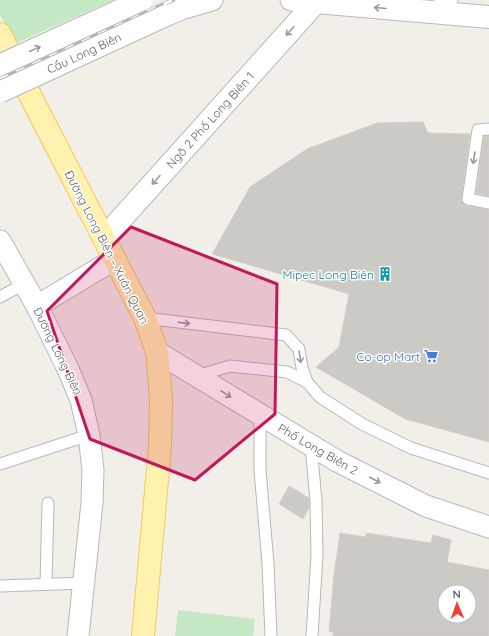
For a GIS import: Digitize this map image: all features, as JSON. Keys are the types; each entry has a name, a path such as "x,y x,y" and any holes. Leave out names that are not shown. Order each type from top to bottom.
{"main road":[{"path":"316,2 415,7 489,17"},
{"name":"Ngõ 2 Phố Long Biên 1","path":"104,238 316,2"},
{"name":"Đường Long Biên – Xuân Quan","path":"0,34 145,318 157,352 161,399 160,447 143,636"}],"street":[{"name":"Cầu Long Biên","path":"0,65 142,0"},
{"name":"Cầu Long Biên","path":"0,92 167,15 181,9 212,0"},
{"path":"291,0 316,2"},
{"name":"Đường Long Biên","path":"0,241 37,306 68,369 81,400 90,435 93,470 92,503 78,636"},
{"path":"37,306 115,259"},
{"name":"Phố Long Biên 2","path":"157,352 337,461 426,506 489,527"}],"lane":[{"path":"415,7 452,0"},
{"path":"489,129 478,130 468,199 489,203"},
{"path":"0,298 24,284"},
{"path":"145,318 286,335 299,348 302,368 307,382 320,397 362,424 411,448 489,473"},
{"path":"197,376 230,366 287,372 307,382"},
{"path":"260,415 260,470 268,564 271,636"},
{"path":"0,464 90,435"},
{"path":"311,446 316,501 317,555 312,636"},
{"path":"46,584 48,503"},
{"path":"0,586 84,583"}],"highlighted area":[{"path":"131,227 277,284 275,414 195,480 90,439 47,311"}],"green space":[{"path":"0,0 114,0 16,43 0,15"},
{"path":"178,610 255,619 253,636 175,636"}],"building":[{"name":"Mipec Long Biên","path":"423,122 428,133 470,134 461,201 467,206 489,210 489,442 405,419 316,367 339,347 349,294 212,254 250,187 307,149 377,123"},
{"path":"484,136 489,136 489,196 476,193"},
{"path":"289,486 309,498 309,508 303,519 279,504"},
{"path":"340,533 366,537 366,533 431,543 433,535 451,540 447,562 489,570 489,636 333,636 333,632 329,631 334,574"}],"railway":[{"path":"0,79 173,0"}],"place":[{"name":"Mipec Long Biên","path":"385,274"},
{"name":"Co-op Mart","path":"431,356"}]}
